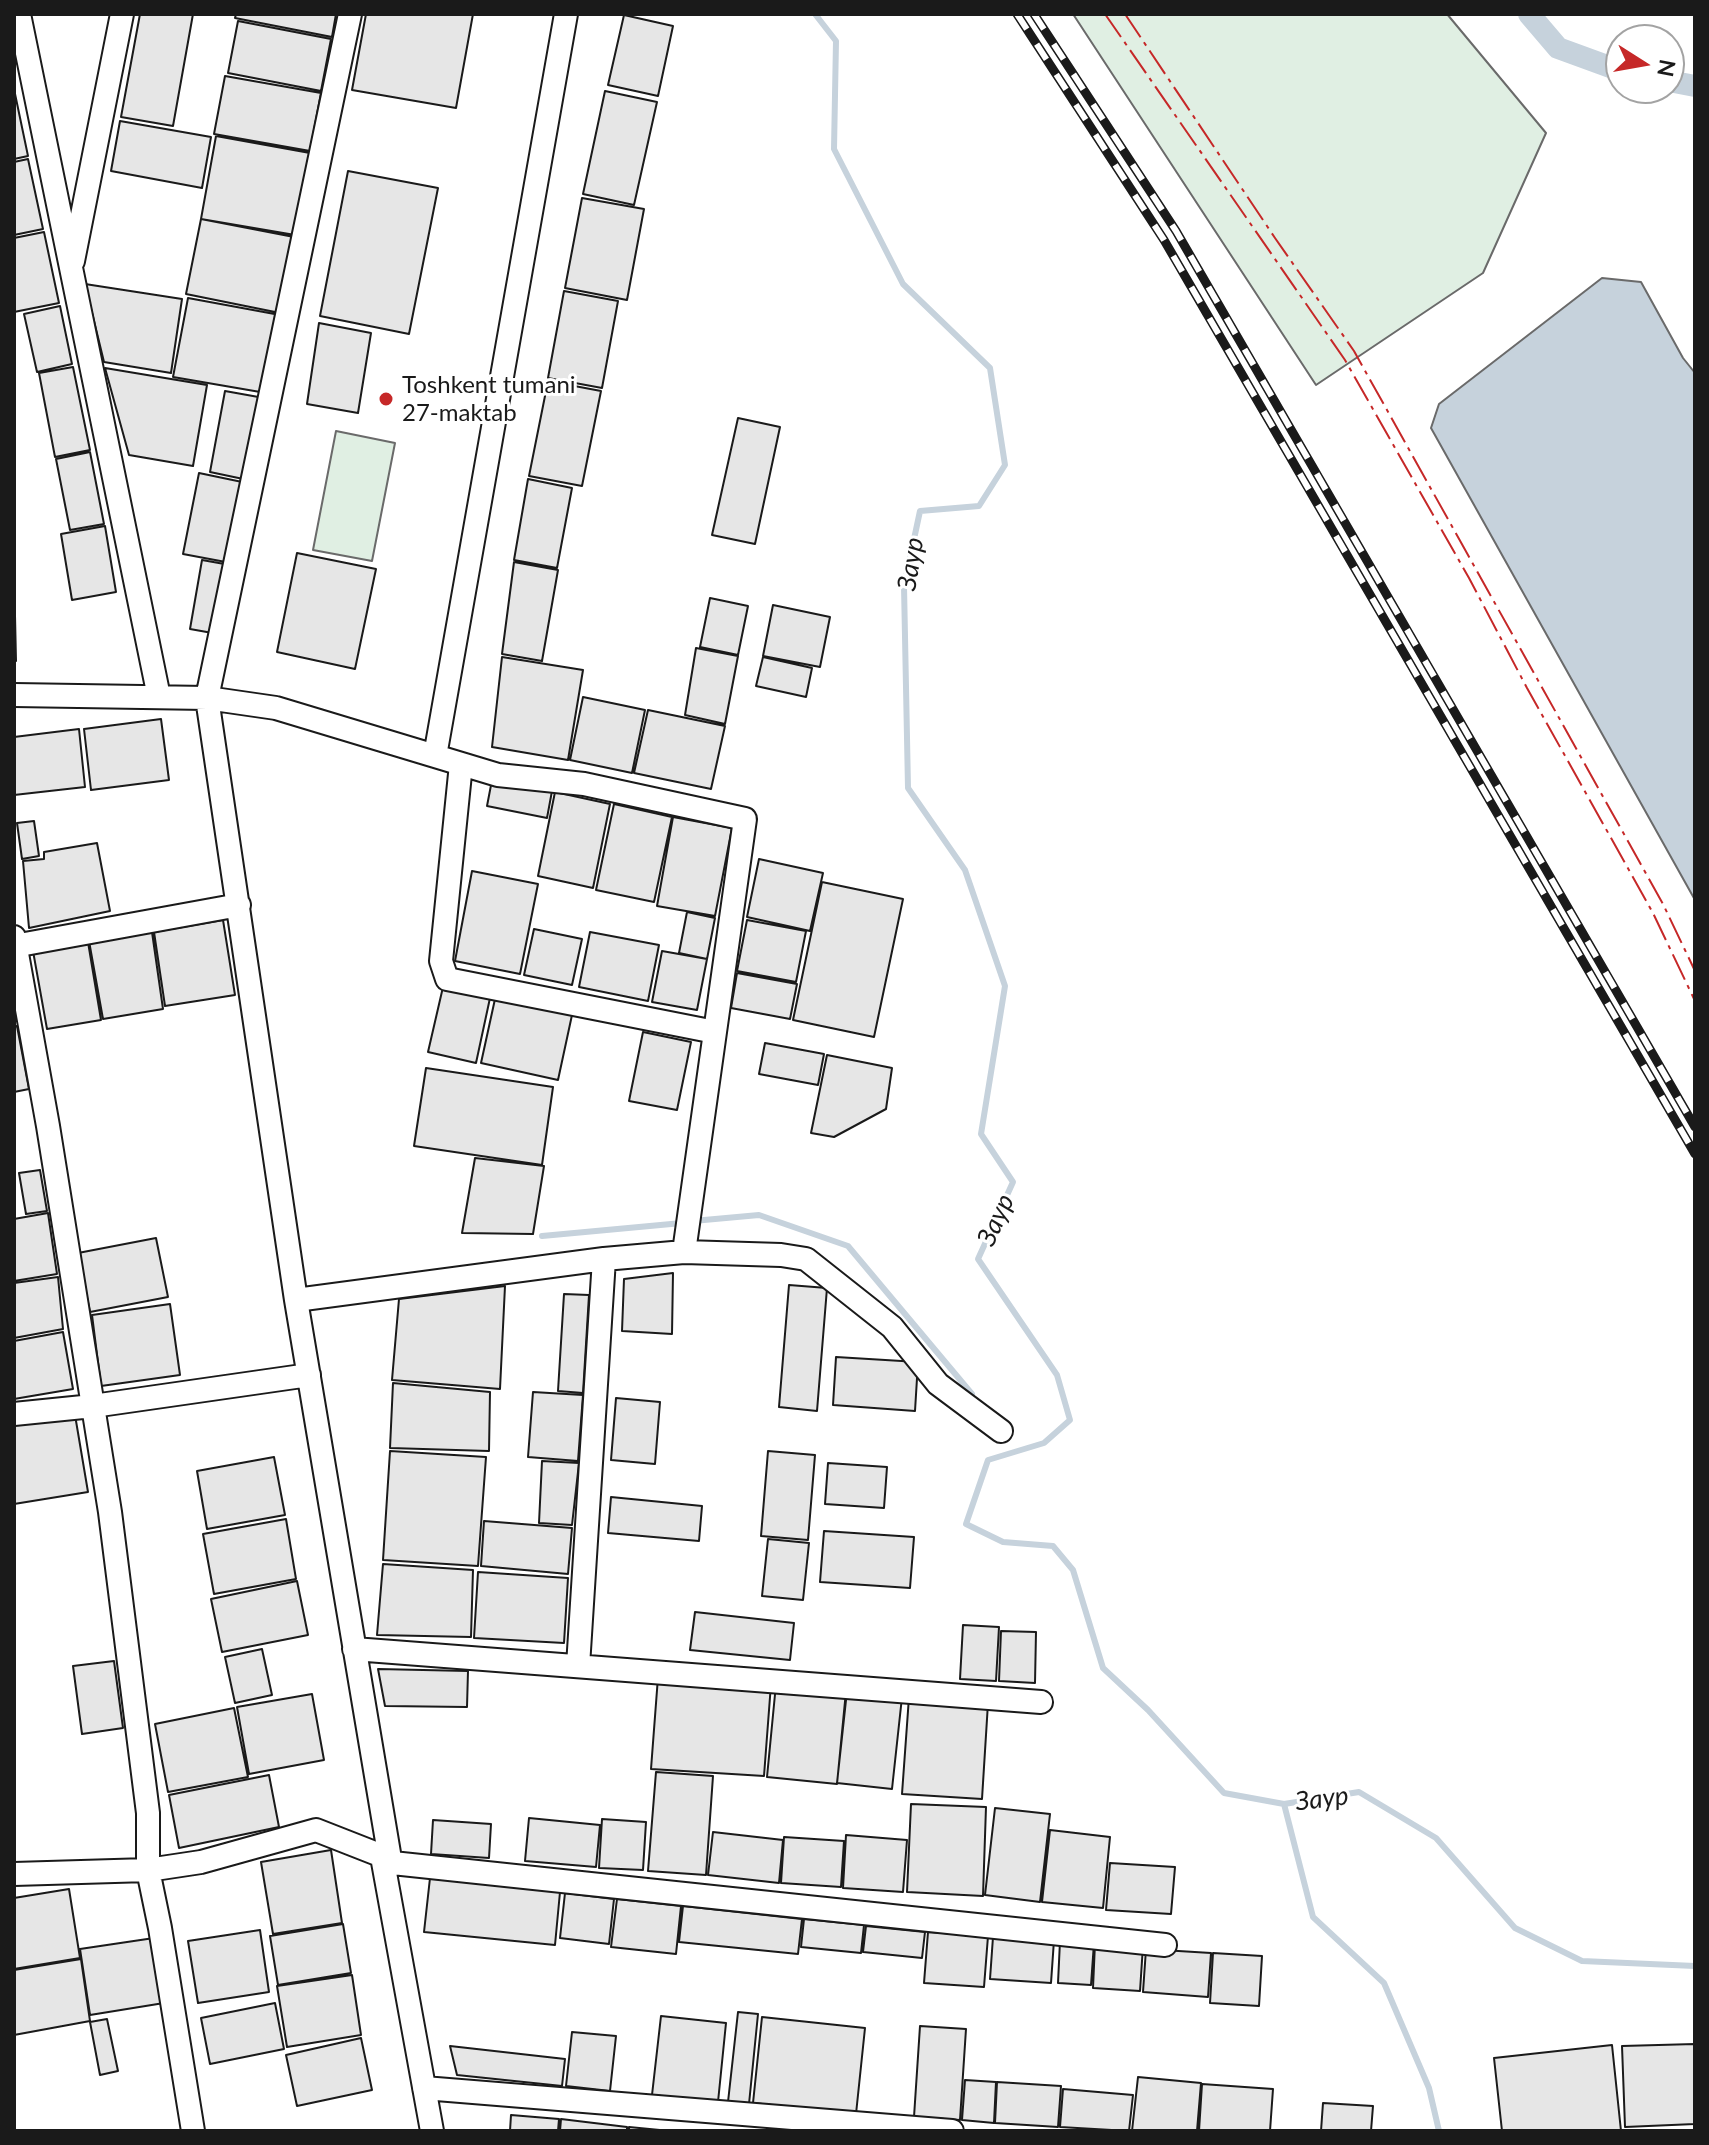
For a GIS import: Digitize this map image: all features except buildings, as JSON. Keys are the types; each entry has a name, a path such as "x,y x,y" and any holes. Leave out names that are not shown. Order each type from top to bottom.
{"street":[{"path":"19,14 159,697"},
{"path":"71,274 122,14"},
{"path":"350,14 207,698 296,1300 432,2131"},
{"path":"435,756 566,14"},
{"path":"14,695 207,698 276,708 498,775 584,784 745,819 684,1252"},
{"path":"461,764 441,961 447,979 715,1032"},
{"path":"193,2131 148,1870 148,1813 93,1406 14,943 239,905"},
{"path":"296,1300 604,1259 684,1252 781,1255 806,1259 892,1327 938,1384 1001,1431"},
{"path":"578,1666 604,1259"},
{"path":"14,1414 93,1406 309,1375"},
{"path":"354,1649 1041,1702"},
{"path":"14,1874 148,1870 201,1862 316,1830 386,1860 1165,1945"},
{"path":"424,2088 952,2131"}],"green space":[{"path":"1073,14 1447,14 1546,133 1483,273 1316,385"},
{"path":"336,431 395,443 372,561 313,550"}],"shaded area":[{"path":"1602,278 1641,282 1683,358 1695,373 1695,900 1431,428 1439,404"}],"waterway":[{"name":"Заур","path":"815,14 836,41 834,149 903,284 990,368 1005,465 979,506 920,511 904,586 908,788 965,870 1005,986 981,1134 1013,1182 978,1259 1057,1375 1070,1420 1044,1443 988,1460 966,1524 1003,1542 1053,1546 1073,1570 1103,1668 1148,1710 1224,1793 1284,1804 1359,1792 1436,1838 1515,1928 1582,1961 1695,1966"},
{"path":"1529,14 1558,48 1605,65"},
{"path":"1685,84 1695,86"},
{"path":"693,1221 759,1215 848,1246 972,1394"},
{"path":"542,1236 682,1223"},
{"path":"1284,1804 1313,1917 1384,1983 1429,2088 1439,2131"}],"railway":[{"path":"1017,14 1164,240 1695,1154"},
{"path":"1034,14 1176,231 1695,1127"}],"power":[{"path":"1105,14 1345,360 1653,913 1695,1001"},
{"path":"1125,14 1354,351 1663,904 1695,971"}],"place":[{"name":"Toshkent tumani 27-maktab","path":"386,399"}]}
